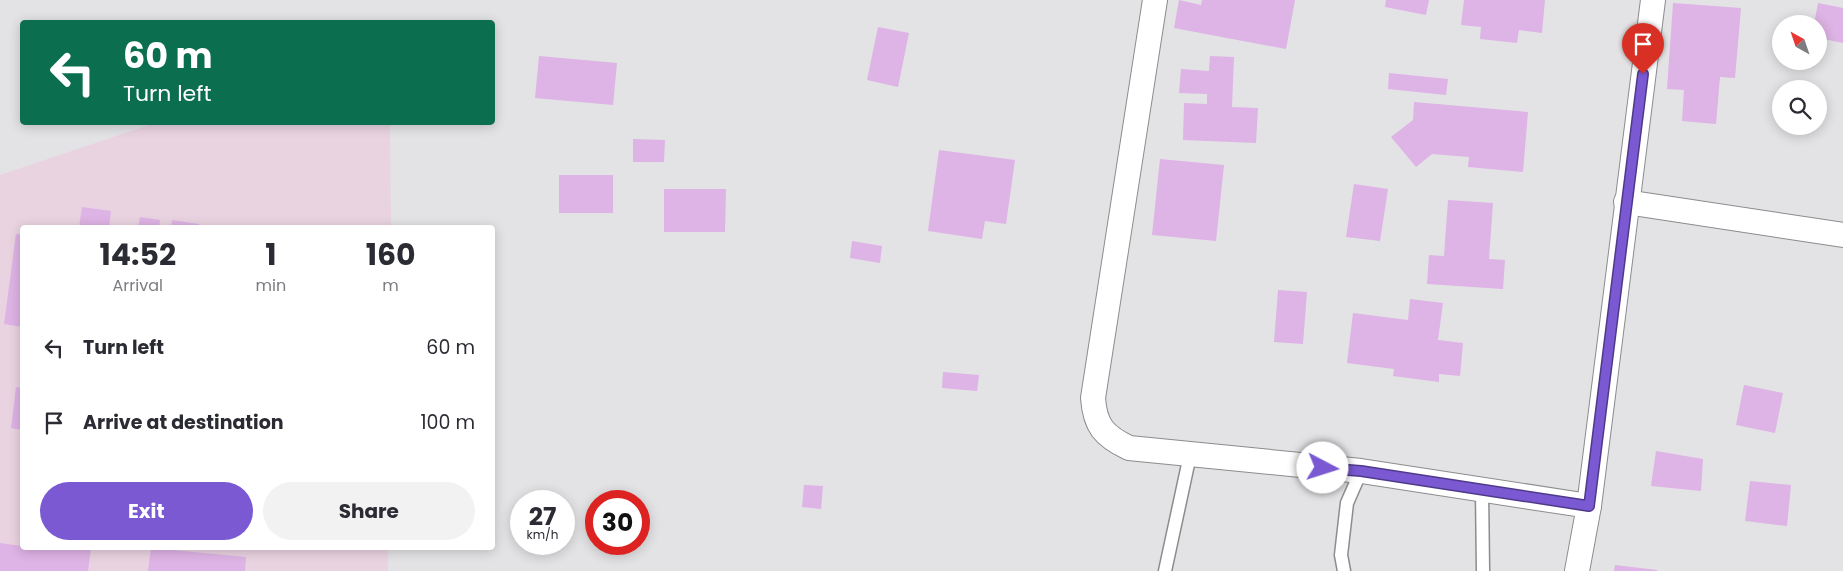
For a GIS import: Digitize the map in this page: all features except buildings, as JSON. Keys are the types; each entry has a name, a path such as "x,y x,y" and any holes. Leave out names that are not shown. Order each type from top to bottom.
{"street":[{"path":"1155,0 1093,398 1094,415 1101,428 1113,440 1130,448 1361,471 1589,506"},
{"path":"1577,571 1589,506 1653,0"},
{"path":"1626,202 1843,235"}],"lane":[{"path":"1165,571 1190,455"},
{"path":"1344,571 1341,555 1347,503 1361,471"},
{"path":"1482,489 1483,571"}],"shaded area":[{"path":"149,125 390,125 391,225 20,225 20,550 388,550 388,571 0,571 0,175"}],"route":[{"path":"1323,468 1361,471 1589,506 1643,74"}]}
